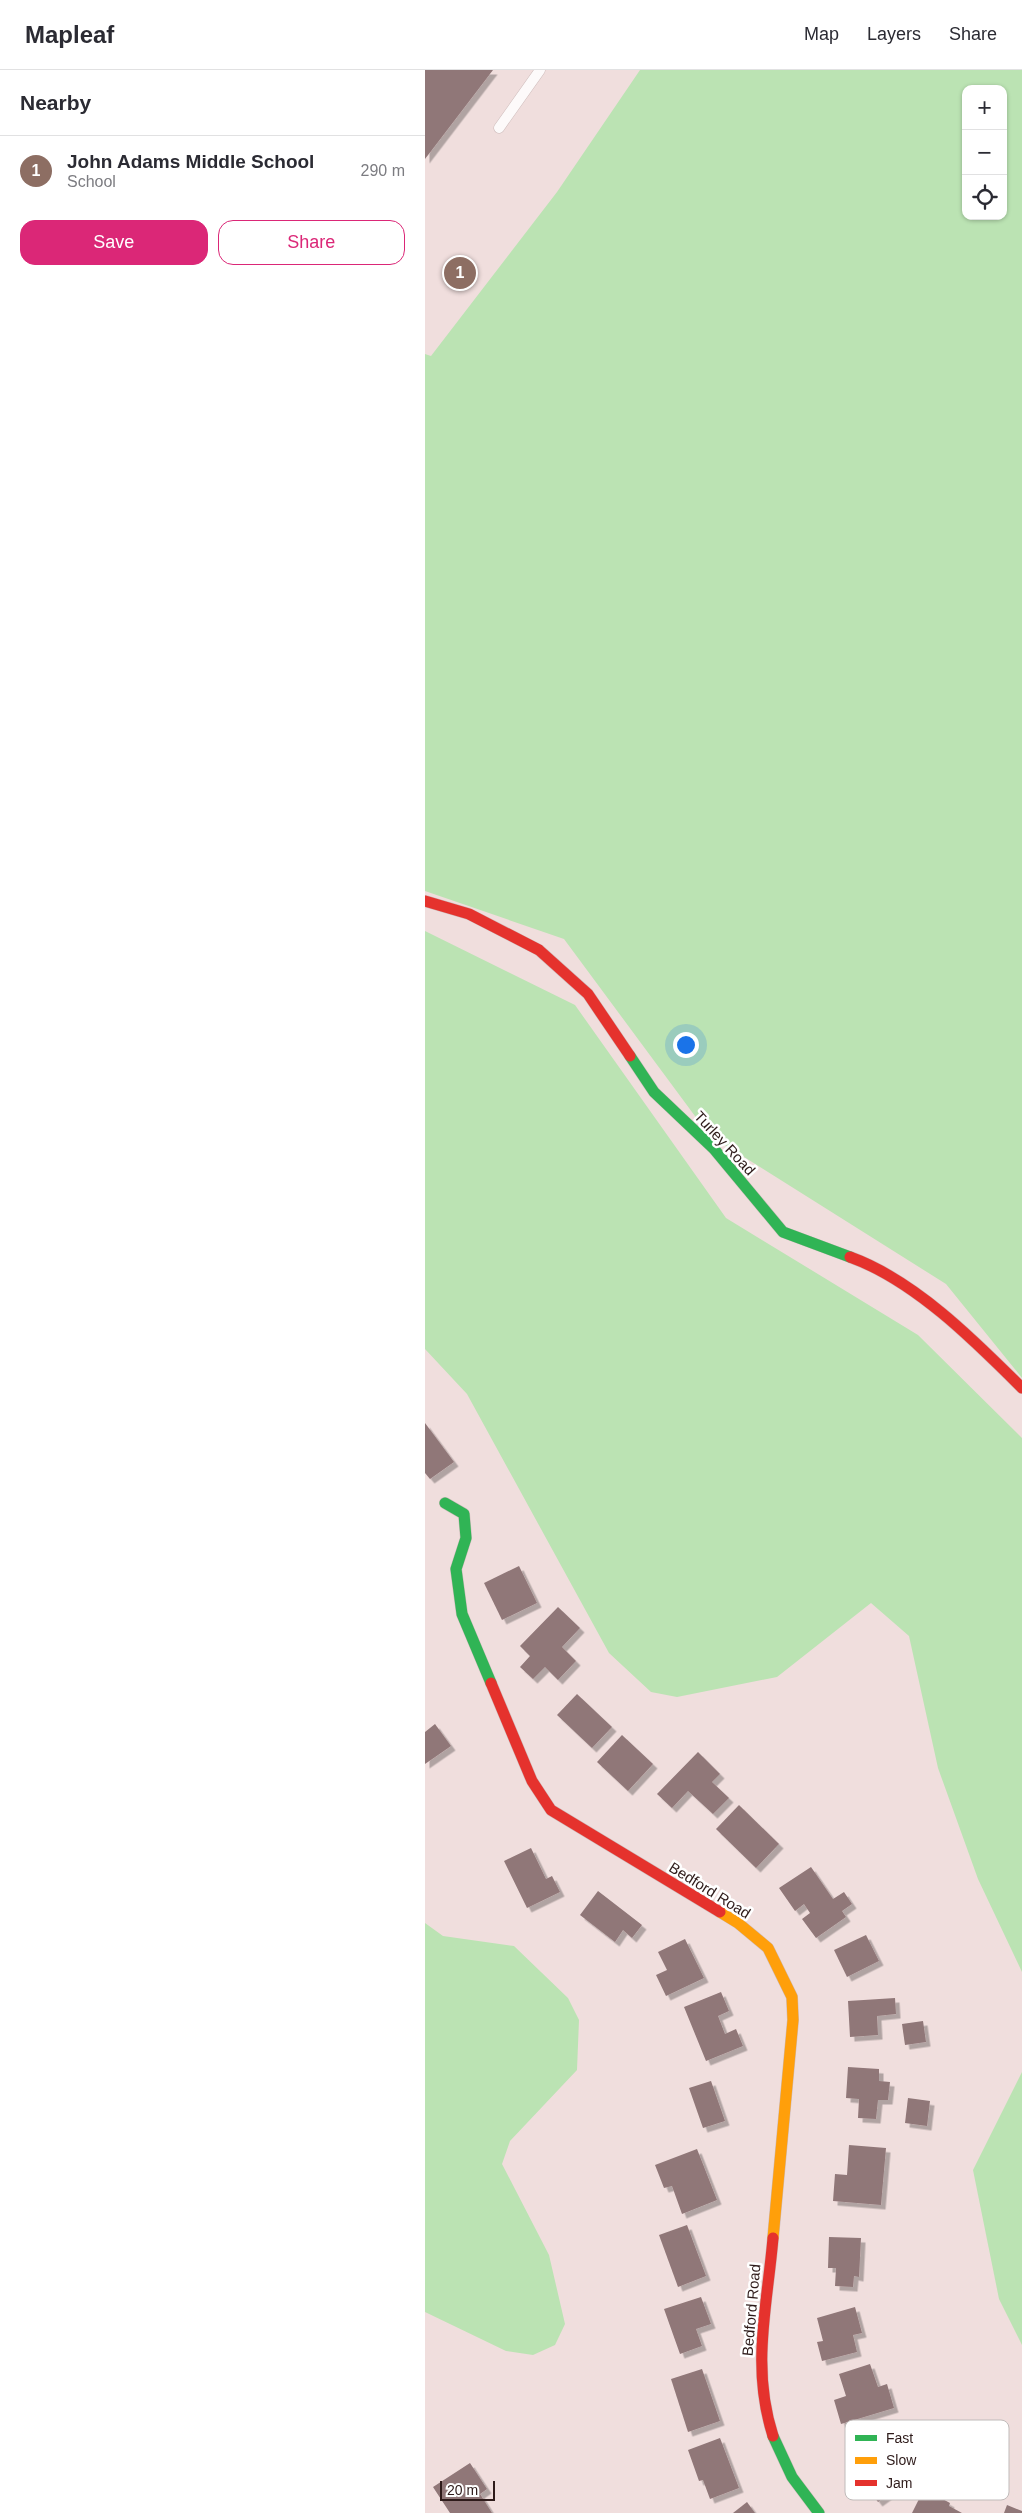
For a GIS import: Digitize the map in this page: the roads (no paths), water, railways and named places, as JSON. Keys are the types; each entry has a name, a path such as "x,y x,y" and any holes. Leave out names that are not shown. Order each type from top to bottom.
{"street":[{"name":"Turley Road","path":"425,901 469,914 539,950 589,994 654,1092 713,1149 783,1232 870,1264 927,1302 989,1355 1022,1388"},
{"name":"Bedford Road","path":"445,1502 464,1514 466,1538 456,1569 462,1614 532,1781 551,1810 738,1923 768,1948 792,1997 793,2020 773,2243 764,2310 760,2376 765,2407 775,2441 789,2474 819,2513"}],"lane":[{"path":"499,128 540,70"}],"place":[{"name":"John Adams Middle School","path":"460,273"}]}
